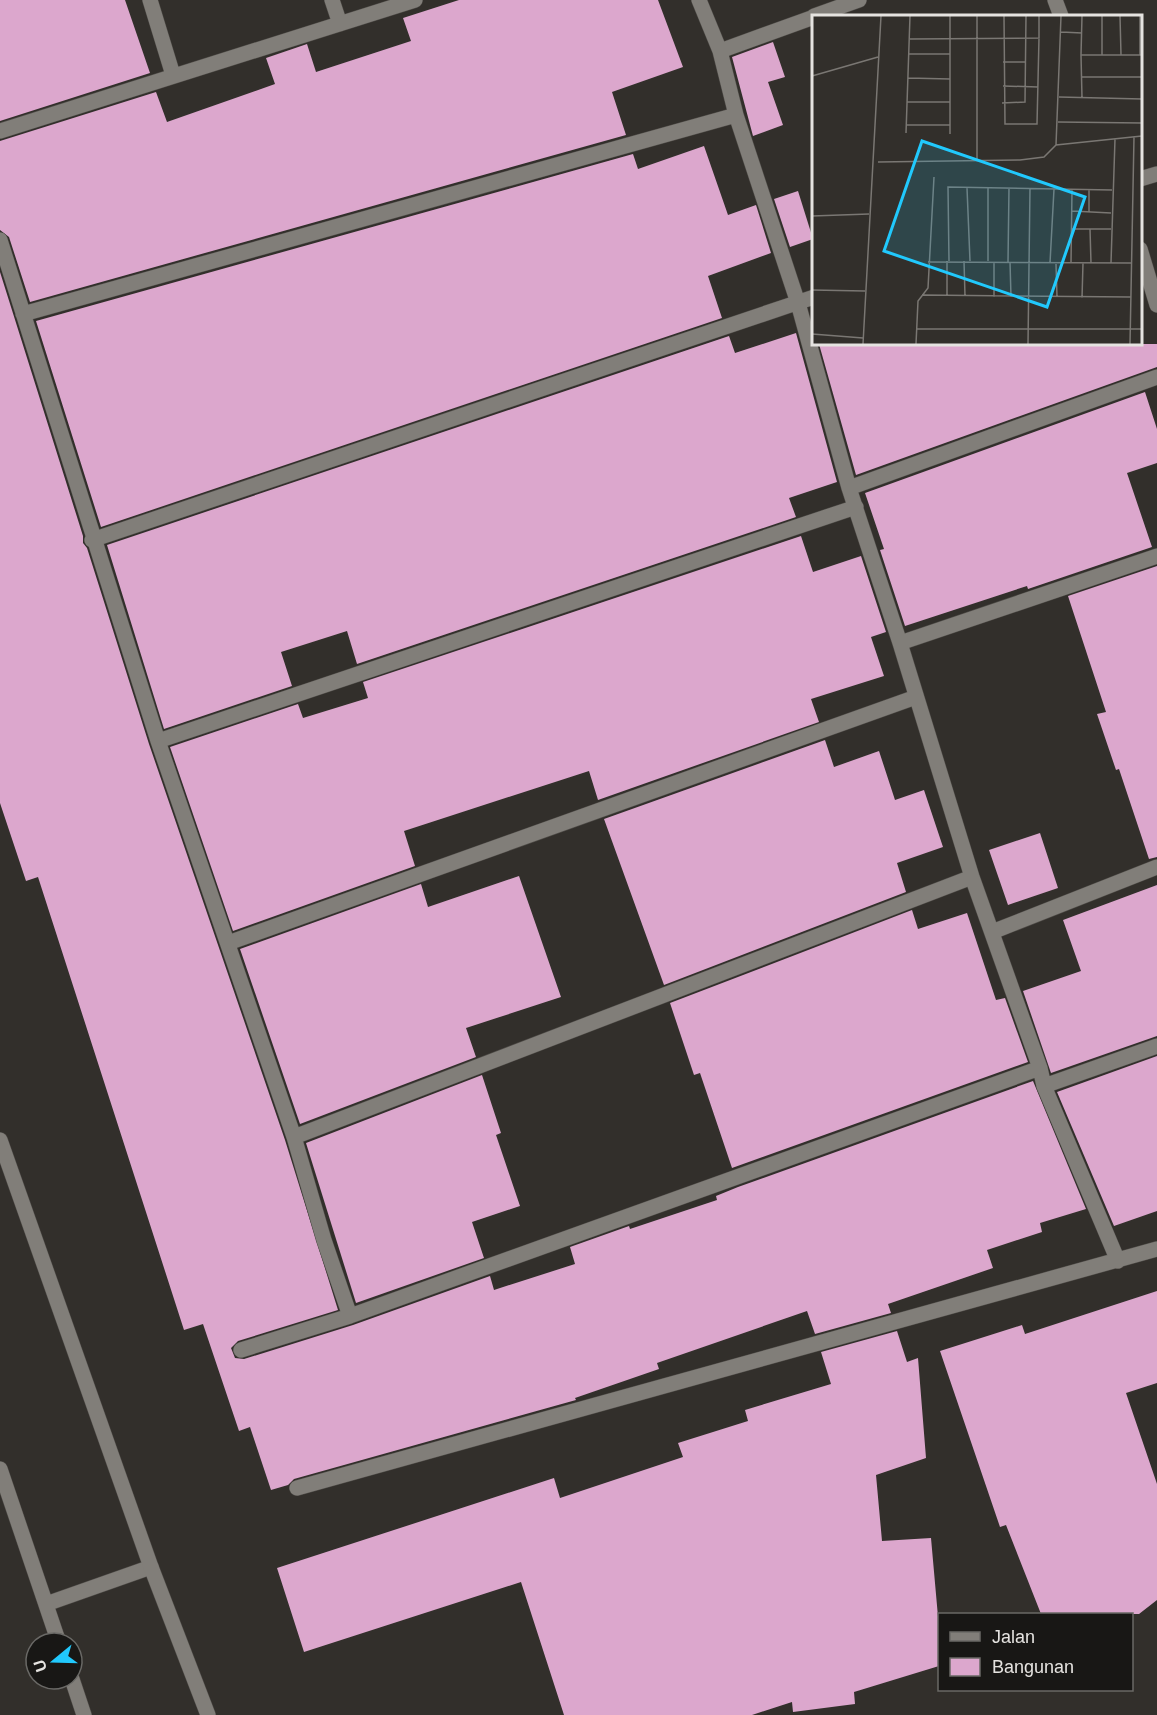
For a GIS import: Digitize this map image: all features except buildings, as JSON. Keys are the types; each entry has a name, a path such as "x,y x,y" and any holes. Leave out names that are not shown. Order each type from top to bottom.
{"street":[{"path":"150,0 173,75"},
{"path":"332,0 340,24"},
{"path":"0,131 415,0"},
{"path":"699,0 720,51 736,115 798,303 849,488 900,643 972,877 1040,1068 1044,1086 1118,1261"},
{"path":"819,15 859,0"},
{"path":"1055,0 1061,15"},
{"path":"720,51 812,18"},
{"path":"23,314 736,115"},
{"path":"1142,178 1157,174"},
{"path":"0,240 92,540 158,741 294,1137 324,1240 350,1316"},
{"path":"1142,256 1157,305"},
{"path":"92,540 812,297"},
{"path":"849,488 1157,377"},
{"path":"158,741 856,507"},
{"path":"900,643 1157,556"},
{"path":"228,943 916,697"},
{"path":"992,932 1157,867"},
{"path":"294,1137 972,877"},
{"path":"1044,1086 1157,1046"},
{"path":"241,1350 350,1316 1040,1068"},
{"path":"0,1140 151,1567 208,1715"},
{"path":"297,1488 1157,1249"},
{"path":"0,1469 55,1631"},
{"path":"46,1604 151,1567"},
{"path":"76,1691 84,1715"}]}
